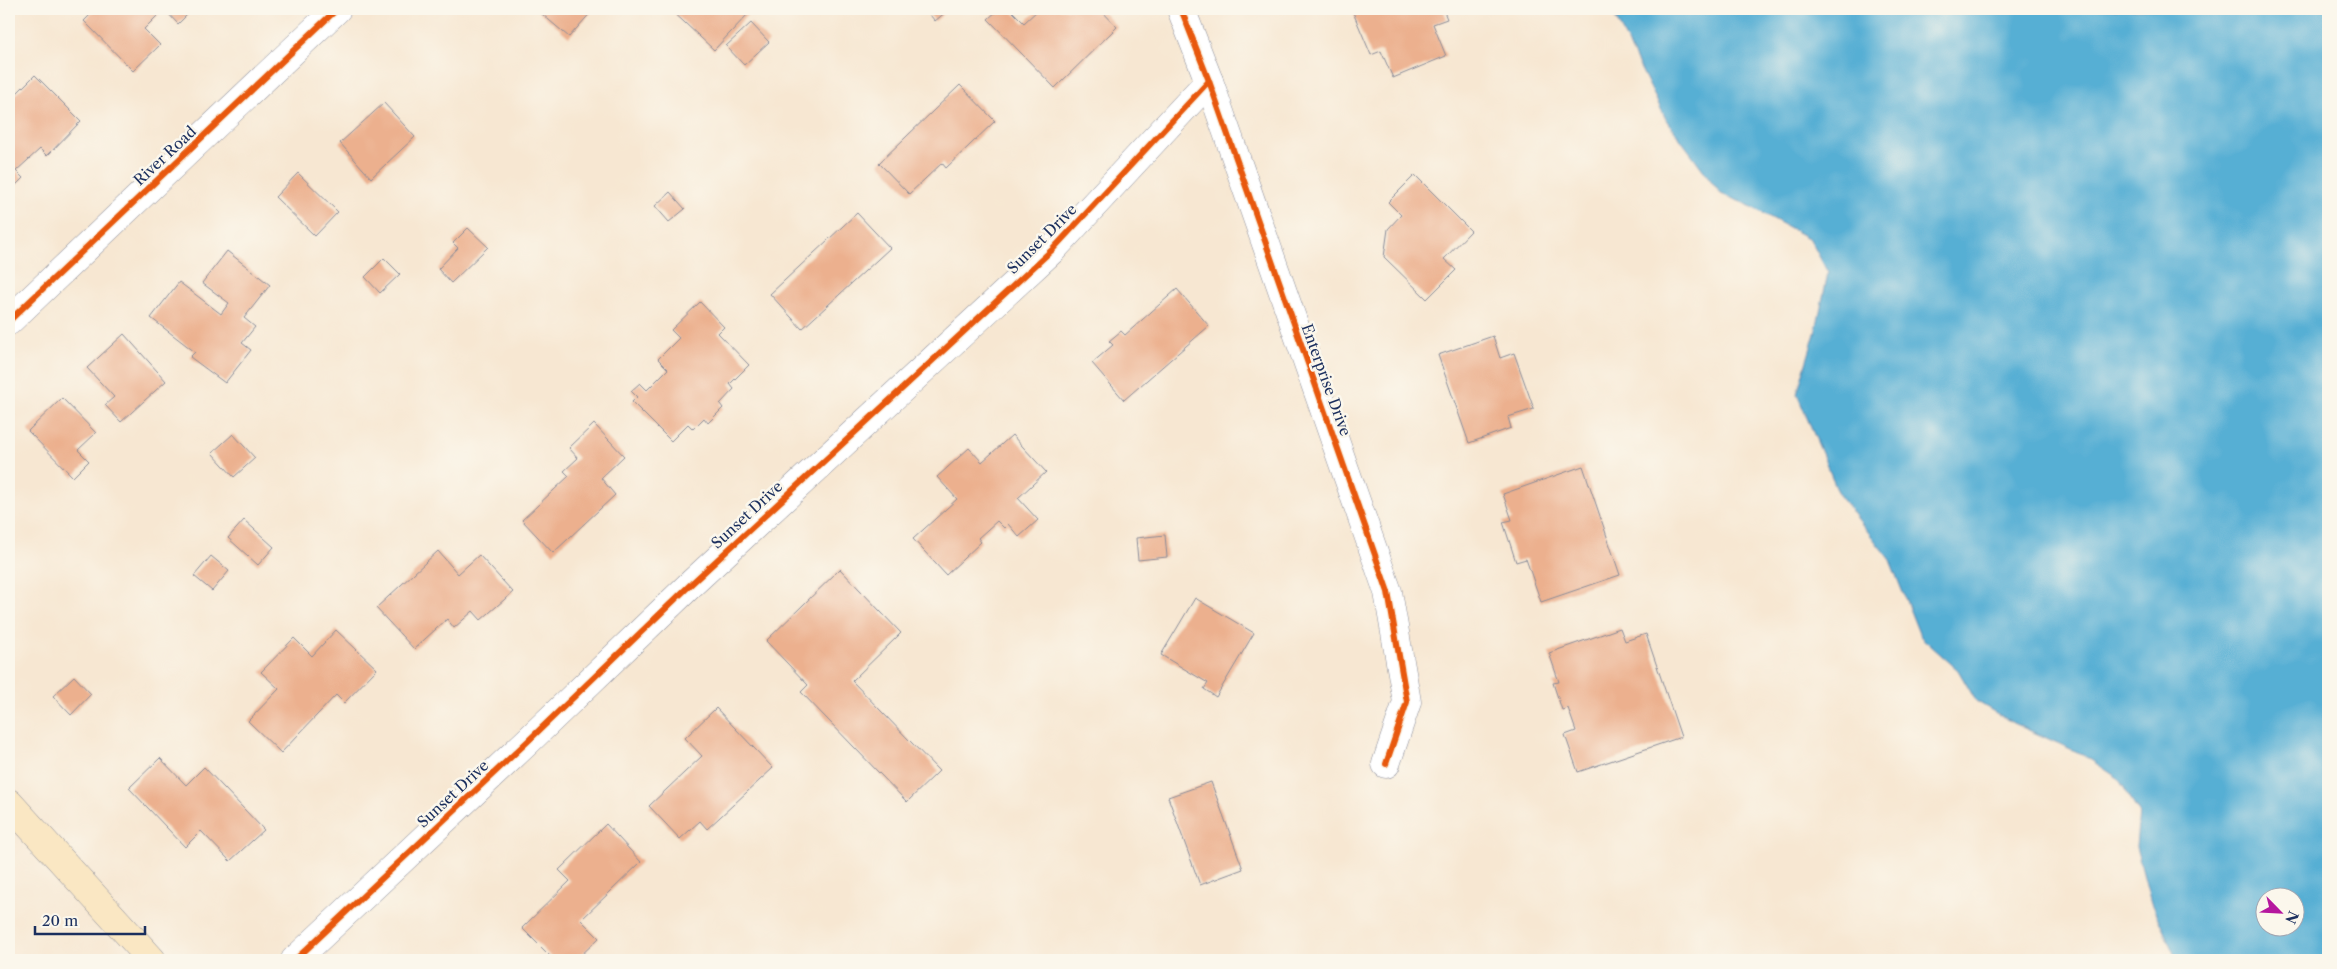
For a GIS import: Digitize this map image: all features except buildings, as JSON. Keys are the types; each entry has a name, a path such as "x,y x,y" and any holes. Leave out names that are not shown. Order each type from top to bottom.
{"main road":[{"path":"9,803 152,960"}],"street":[{"name":"River Road","path":"9,321 337,9"},
{"name":"Enterprise Drive","path":"1181,9 1209,81 1388,592 1407,702 1386,764"},
{"name":"Sunset Drive","path":"295,960 527,742 689,586 1053,249 1209,81"}],"water":[{"path":"1611,9 2328,9 2328,960 2177,960 2151,903 2136,847 2139,812 2118,778 2082,754 2013,723 1976,701 1958,670 1920,636 1890,560 1840,496 1797,394 1816,330 1828,273 1810,239 1746,204 1721,194 1667,121"}],"cycle path":[{"path":"9,321 337,9"},
{"path":"1181,9 1209,81 1388,592 1407,702 1386,764"},
{"path":"295,960 527,742 689,586 1053,249 1209,81"}]}
